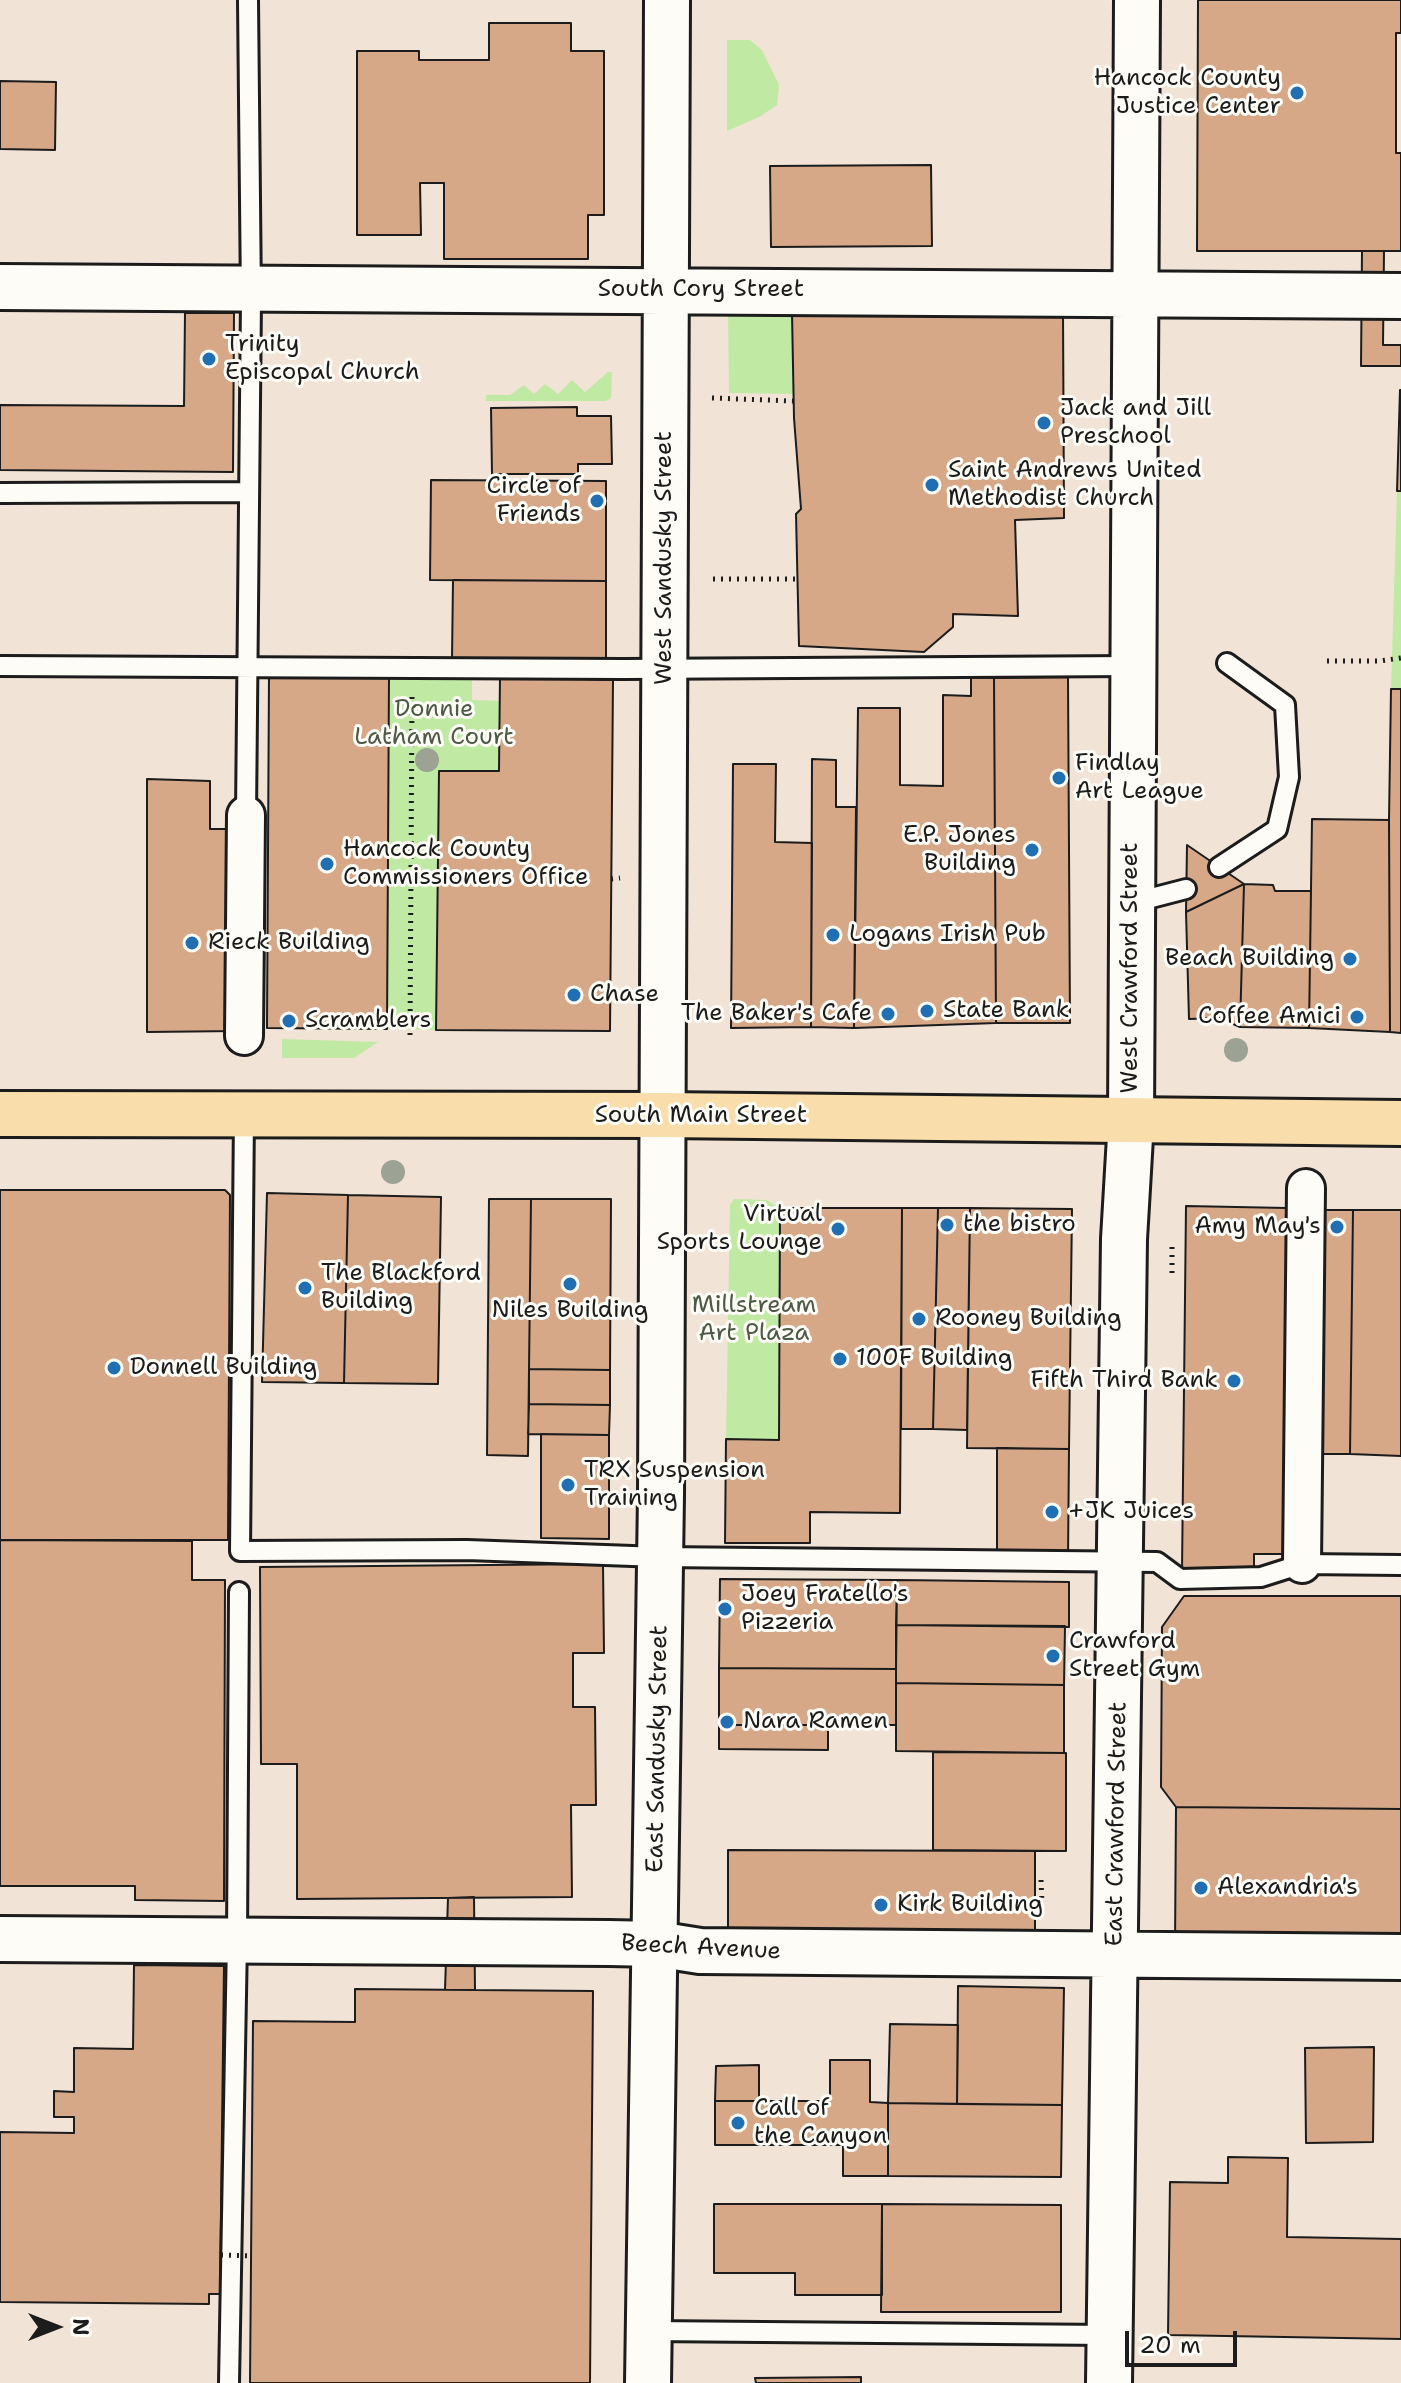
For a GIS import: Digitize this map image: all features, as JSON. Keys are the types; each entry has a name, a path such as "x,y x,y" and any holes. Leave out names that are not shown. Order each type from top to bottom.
{"main road":[{"name":"South Main Street","path":"0,1114 662,1115 1401,1123"}],"street":[{"name":"West Sandusky Street","path":"662,1115 667,0"},
{"name":"West Crawford Street","path":"1131,1120 1137,0"},
{"name":"South Cory Street","path":"0,287 1401,296"},
{"path":"244,1036 246,815"},
{"name":"East Sandusky Street","path":"648,2383 656,1944 662,1115"},
{"name":"East Crawford Street","path":"1109,2383 1124,1239 1131,1120"},
{"path":"1302,1564 1306,1188"},
{"name":"Beech Avenue","path":"0,1939 656,1944 700,1951 1401,1957"}],"lane":[{"path":"246,815 251,288 248,0"},
{"path":"0,493 249,492"},
{"path":"1219,867 1277,829 1289,777 1285,705 1227,663"},
{"path":"0,666 665,669 1133,666"},
{"path":"1132,903 1186,889"},
{"path":"244,1114 240,1551 467,1550 660,1557 1157,1562 1180,1579 1261,1577 1302,1564 1401,1565"},
{"path":"229,2383 239,1592"},
{"path":"648,2331 1110,2335"}],"path":[{"path":"712,398 794,401"},
{"path":"713,579 797,579"},
{"path":"1327,661 1401,658"},
{"path":"410,1035 412,667"},
{"path":"611,879 620,878"},
{"path":"1172,1247 1172,1277"},
{"path":"1041,1880 1038,1891 1042,1903"},
{"path":"221,2255 251,2256"}],"shaded area":[{"path":"0,0 1401,0 1401,2383 0,2383"}],"green space":[{"path":"727,40 750,40 762,50 779,85 777,105 727,131"},
{"path":"728,312 792,313 794,394 729,393"},
{"path":"612,372 611,398 606,401 486,401 486,395 510,395 524,385 534,394 545,384 558,394 572,380 585,392"},
{"path":"1397,491 1401,491 1401,689 1391,689"},
{"name":"Donnie Latham Court","path":"390,675 472,676 472,700 500,701 499,771 439,771 436,1030 387,1029"},
{"path":"282,1039 378,1042 354,1058 282,1058"},
{"name":"Millstream Art Plaza","path":"734,1199 767,1200 780,1208 779,1440 726,1439 730,1205"}],"building":[{"name":"Hancock County Justice Center","path":"1198,0 1401,0 1401,33 1396,33 1396,153 1401,153 1401,251 1197,251"},
{"path":"489,23 571,23 571,51 604,51 604,215 588,215 588,259 444,259 444,183 420,183 421,235 357,235 357,51 419,51 419,60 489,60"},
{"path":"0,81 56,82 55,150 0,149"},
{"path":"931,165 932,246 771,247 770,166"},
{"path":"1362,251 1384,251 1383,345 1401,345 1401,366 1361,366"},
{"name":"Saint Andrews United Methodist Church","path":"1063,311 1064,518 1015,520 1018,616 953,614 953,627 924,652 799,646 796,514 801,509 794,418 792,313"},
{"name":"Trinity Episcopal Church","path":"185,313 234,313 233,472 0,470 0,405 184,406"},
{"path":"1400,390 1401,491 1397,491"},
{"path":"577,407 577,416 611,416 612,464 578,464 578,474 492,474 491,408"},
{"path":"431,480 606,481 606,581 430,580"},
{"path":"453,580 606,581 606,659 452,659"},
{"path":"269,675 389,676 387,1029 267,1028"},
{"path":"500,676 613,680 610,1031 436,1030 439,771 499,771"},
{"path":"971,677 994,678 996,1023 854,1028 858,708 900,708 900,785 943,786 943,695 971,696"},
{"name":"E.P. Jones Building","path":"1068,677 1070,1023 996,1023 994,678"},
{"path":"1391,689 1401,689 1401,1033 1390,1032"},
{"name":"Logans Irish Pub","path":"812,759 836,760 836,807 856,807 854,1028 811,1027"},
{"path":"733,764 776,764 775,842 812,843 811,1027 731,1028"},
{"name":"Rieck Building","path":"147,779 210,781 210,829 239,829 237,1031 147,1032"},
{"name":"Beach Building","path":"1312,819 1389,820 1390,1032 1309,1028"},
{"path":"1187,845 1244,884 1186,912"},
{"path":"1244,884 1273,885 1275,891 1311,891 1309,1028 1240,1027"},
{"path":"1244,884 1240,1027 1219,1018 1189,1019 1186,912"},
{"name":"Donnell Building","path":"0,1190 225,1190 230,1195 228,1540 0,1540"},
{"name":"The Blackford Building","path":"267,1193 348,1195 344,1383 262,1382"},
{"path":"348,1195 441,1197 438,1384 344,1383"},
{"path":"489,1199 531,1199 528,1456 487,1455"},
{"name":"Niles Building","path":"531,1199 611,1199 610,1370 529,1369"},
{"name":"Fifth Third Bank","path":"1186,1206 1287,1208 1283,1554 1254,1554 1254,1571 1182,1571"},
{"name":"100F Building","path":"780,1208 902,1208 900,1513 810,1512 810,1543 725,1543 726,1439 779,1440"},
{"name":"Rooney Building","path":"902,1208 938,1208 933,1429 901,1429"},
{"path":"938,1208 970,1208 967,1430 933,1429"},
{"path":"970,1208 1072,1209 1069,1449 967,1448"},
{"path":"1318,1210 1353,1210 1350,1454 1316,1454"},
{"path":"1353,1210 1401,1210 1401,1456 1350,1454"},
{"path":"529,1369 610,1370 610,1405 529,1404"},
{"path":"529,1404 610,1405 609,1435 528,1434"},
{"path":"541,1434 609,1435 609,1539 541,1538"},
{"path":"997,1448 1069,1449 1068,1560 997,1558"},
{"path":"0,1540 192,1541 192,1580 225,1580 224,1901 135,1900 135,1886 0,1886"},
{"path":"603,1564 604,1653 573,1653 573,1707 595,1707 596,1805 571,1805 572,1897 297,1899 297,1764 261,1764 260,1567"},
{"path":"720,1579 897,1580 896,1669 719,1668"},
{"path":"897,1580 1069,1582 1069,1627 896,1625"},
{"path":"1184,1596 1401,1596 1401,1809 1176,1807 1161,1787 1162,1627"},
{"path":"896,1625 1065,1626 1064,1685 896,1683"},
{"path":"719,1668 896,1669 896,1725 719,1725"},
{"path":"896,1683 1064,1685 1064,1753 896,1751"},
{"path":"719,1725 828,1725 828,1750 719,1749"},
{"path":"933,1752 1066,1753 1066,1851 933,1850"},
{"path":"1176,1807 1401,1809 1401,1948 1175,1946"},
{"name":"Kirk Building","path":"728,1850 1035,1851 1035,1936 728,1936"},
{"path":"474,1897 475,1990 445,1990 448,1898"},
{"path":"134,1965 224,1966 220,2294 209,2294 209,2304 0,2302 0,2132 74,2133 74,2117 54,2117 54,2091 74,2092 74,2048 133,2049"},
{"path":"958,1986 1064,1988 1062,2105 957,2104"},
{"path":"355,1989 593,1991 590,2383 250,2383 253,2021 355,2022"},
{"path":"890,2024 958,2025 957,2104 888,2103"},
{"path":"1374,2047 1373,2142 1306,2143 1305,2048"},
{"path":"830,2060 870,2060 870,2102 888,2103 888,2176 843,2176 843,2145 715,2145 715,2101 830,2101"},
{"path":"759,2065 759,2101 715,2101 716,2066"},
{"path":"888,2103 1062,2105 1061,2177 888,2176"},
{"path":"1228,2157 1288,2158 1287,2237 1401,2239 1401,2339 1168,2335 1170,2182 1228,2183"},
{"path":"714,2204 882,2204 882,2295 795,2295 795,2273 714,2273"},
{"path":"882,2204 1061,2205 1061,2312 881,2312"},
{"path":"861,2377 861,2383 756,2383 755,2378"}],"place":[{"name":"Hancock County Justice Center","path":"1297,93"},
{"name":"Trinity Episcopal Church","path":"209,359"},
{"name":"Jack and Jill Preschool","path":"1044,423"},
{"name":"Saint Andrews United Methodist Church","path":"932,485"},
{"name":"Circle of Friends","path":"597,501"},
{"name":"Findlay Art League","path":"1059,778"},
{"name":"E.P. Jones Building","path":"1032,850"},
{"name":"Hancock County Commissioners Office","path":"327,864"},
{"name":"Logans Irish Pub","path":"833,935"},
{"name":"Rieck Building","path":"192,943"},
{"name":"Beach Building","path":"1350,959"},
{"name":"Chase","path":"574,995"},
{"name":"State Bank","path":"927,1011"},
{"name":"The Baker's Cafe","path":"888,1014"},
{"name":"Coffee Amici","path":"1357,1017"},
{"name":"Scramblers","path":"289,1021"},
{"name":"the bistro","path":"947,1225"},
{"name":"Amy May's","path":"1337,1227"},
{"name":"Virtual Sports Lounge","path":"838,1229"},
{"name":"Niles Building","path":"570,1284"},
{"name":"The Blackford Building","path":"305,1288"},
{"name":"Rooney Building","path":"919,1319"},
{"name":"100F Building","path":"840,1359"},
{"name":"Donnell Building","path":"114,1368"},
{"name":"Fifth Third Bank","path":"1234,1381"},
{"name":"TRX Suspension Training","path":"568,1485"},
{"name":"+JK Juices","path":"1052,1512"},
{"name":"Joey Fratello's Pizzeria","path":"725,1609"},
{"name":"Crawford Street Gym","path":"1053,1656"},
{"name":"Nara Ramen","path":"727,1722"},
{"name":"Alexandria's","path":"1201,1888"},
{"name":"Kirk Building","path":"881,1905"},
{"name":"Call of the Canyon","path":"738,2123"}]}
